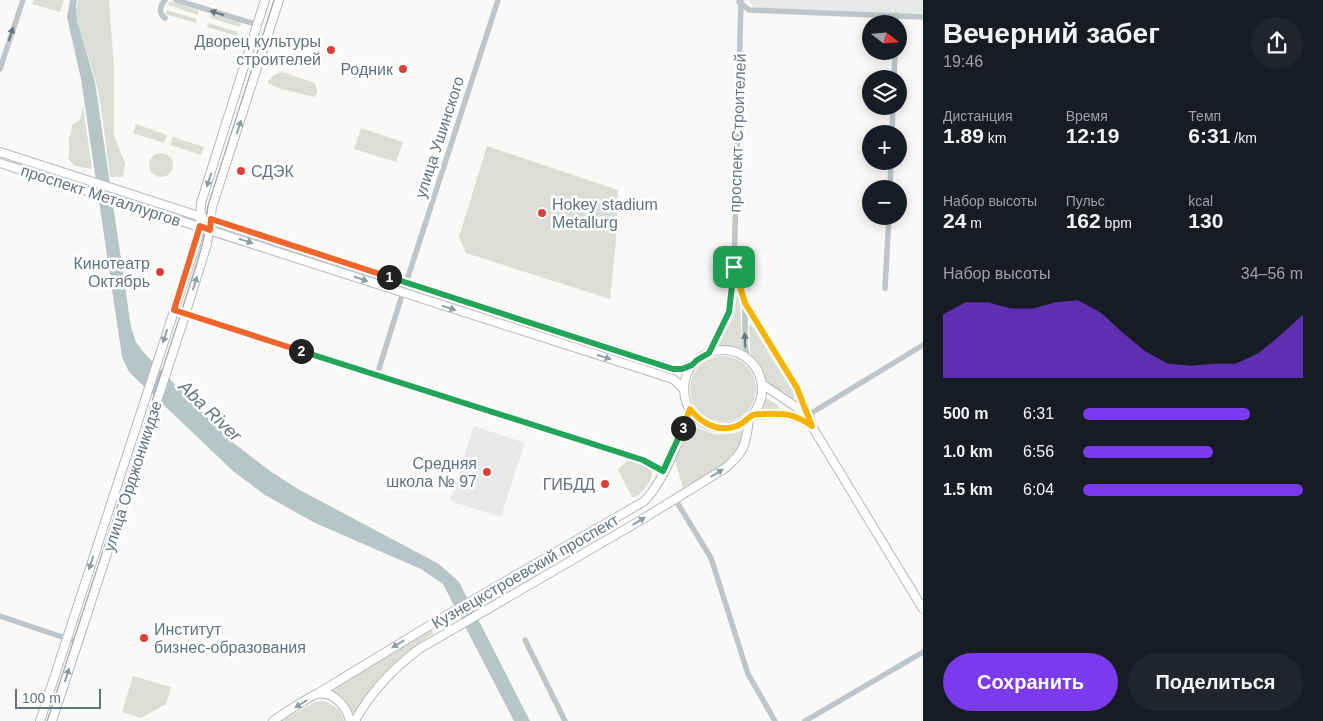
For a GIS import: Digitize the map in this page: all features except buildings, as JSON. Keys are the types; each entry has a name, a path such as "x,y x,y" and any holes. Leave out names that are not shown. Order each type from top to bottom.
{"main road":[{"name":"улица Орджоникидзе","path":"40,721 174,310 200,226 201,203 266,0"},
{"name":"улица Орджоникидзе","path":"52,721 186,313 207,244 212,207 279,0"},
{"name":"проспект Металлургов","path":"0,152 211,219"},
{"name":"проспект Металлургов","path":"0,163 673,379 684,389"},
{"path":"211,219 673,369 682,369 692,365"},
{"path":"751,417 761,400 762,384 754,365 747,358 736,352 723,350 709,353 692,365 687,375 684,389 690,409 698,420 710,426 724,429 737,426 751,417 784,413 797,416 812,426"},
{"path":"762,384 808,416 812,426 923,609"},
{"name":"Кузнецкстроевский проспект","path":"273,721 440,619 643,502 654,490 685,425 690,409"},
{"name":"Кузнецкстроевский проспект","path":"355,721 371,697 396,668 419,649 724,469 735,460 743,449 751,417"},
{"path":"317,694 327,695 341,703 347,711 350,721"}],"street":[{"path":"0,69 22,0"},
{"path":"165,0 160,10 165,18"},
{"path":"176,0 258,25"},
{"name":"улица Ушинского","path":"406,283 498,0"},
{"path":"740,1 749,10 755,11 896,15"},
{"name":"проспект Строителей","path":"734,267 740,1"},
{"path":"908,15 923,16"},
{"path":"885,288 888,225"},
{"path":"734,267 745,303 797,388 808,416 923,345"},
{"path":"709,353 729,312 734,267"},
{"path":"377,375 403,292"},
{"path":"745,303 747,358"},
{"path":"174,310 643,460 663,471"},
{"path":"675,499 711,558 748,674 775,721"},
{"path":"0,616 77,642"},
{"path":"524,640 565,721"},
{"path":"805,721 923,652"}],"shaded area":[{"path":"34,0 64,0 60,12 32,4"},
{"path":"70,0 77,0 77,21 95,82 131,327 136,342 145,354 231,441 270,471 298,489 439,564 459,582 530,721 514,721 443,584 421,569 315,523 265,495 233,471 129,372 122,357 81,79 67,17"},
{"path":"78,0 109,0 114,68 114,136 125,163 123,177 110,177 94,73 82,41 77,19"},
{"path":"749,0 923,0 923,16 756,8 752,6"},
{"path":"169,1 199,11 198,15 168,5"},
{"path":"167,10 197,19 196,23 165,14"},
{"path":"211,14 241,23 240,27 210,18"},
{"path":"208,23 239,32 237,36 207,27"},
{"path":"282,72 315,83 317,94 314,97 278,88 268,83 273,76"},
{"path":"83,106 92,169 75,166 68,159 72,125 80,120"},
{"path":"136,124 167,135 164,143 133,133"},
{"path":"361,128 403,142 396,162 354,149"},
{"path":"173,137 204,147 201,155 170,145"},
{"name":"Hokey stadium Metallurg","path":"487,146 618,190 616,240 610,299 466,253 459,237"},
{"path":"161,153 170,156 173,165 170,174 161,177 152,174 149,165 152,156"},
{"path":"737,293 740,304 742,347 739,351 718,346 734,315"},
{"path":"751,324 794,393 794,398 791,399 770,386 752,358 749,327"},
{"path":"723,356 735,359 746,366 753,377 756,389 753,401 746,412 735,419 723,422 711,419 700,412 693,401 690,389 693,377 700,366 711,359"},
{"path":"766,398 778,405 779,409 763,412 762,408"},
{"path":"692,424 710,433 728,434 741,431 743,434 740,444 728,461 711,473 683,488 675,461"},
{"name":"Средняя школа № 97","path":"474,426 525,443 501,517 450,501"},
{"path":"632,460 648,466 652,474 646,488 635,497 632,497 618,469 627,461"},
{"path":"431,629 433,634 399,659 379,679 355,715 342,697 328,692"},
{"path":"133,676 171,687 166,704 141,718 122,712"},
{"path":"322,701 336,708 341,713 344,721 280,721 315,702"}],"tram line":[{"path":"47,721 198,261 205,234 208,206 274,0"}],"place":[{"name":"Дворец культуры строителей","path":"331,50"},
{"name":"Родник","path":"403,69"},
{"name":"СДЭК","path":"241,171"},
{"name":"Hokey stadium Metallurg","path":"542,213"},
{"name":"Кинотеатр Октябрь","path":"160,272"},
{"name":"Средняя школа № 97","path":"487,472"},
{"name":"ГИБДД","path":"605,484"},
{"name":"Институт бизнес-образования","path":"144,638"}],"route":[{"path":"211,219 673,369 682,369 692,365 709,353 716,340 729,312 734,267 745,303 797,388 812,426 797,416 784,413 753,415 737,426 724,429 710,426 698,420 690,409 685,425 663,471 643,460 174,310 200,226 210,230 211,219"}],"water label":[{"name":"Aba River","path":"210,411"}]}
